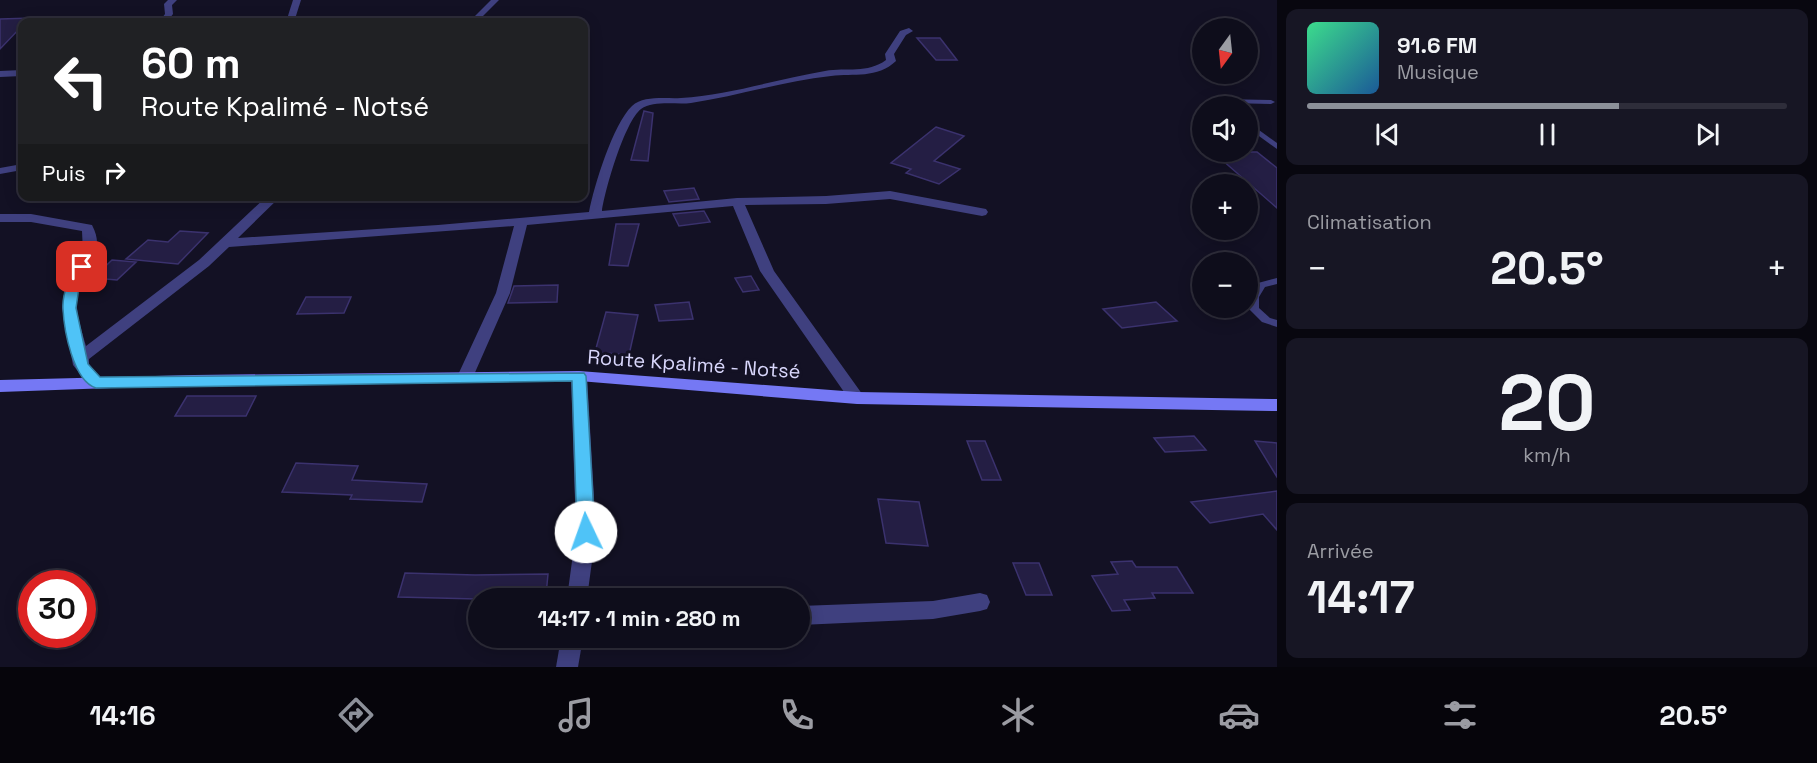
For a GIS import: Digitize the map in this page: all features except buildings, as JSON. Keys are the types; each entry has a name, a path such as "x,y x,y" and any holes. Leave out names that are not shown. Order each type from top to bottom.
{"main road":[{"name":"Route Kpalimé - Notsé","path":"0,386 96,382 579,376 856,398 1277,405"}],"street":[{"path":"166,18 169,14 168,4 173,0"},
{"path":"291,18 297,0"},
{"path":"477,18 495,0"},
{"path":"595,215 597,199 607,168 630,115 637,107 648,103 717,98 830,73 875,71 891,61 889,54 903,33 909,31"},
{"path":"0,74 18,73"},
{"path":"0,171 18,168"},
{"path":"226,243 438,229 736,202 826,200 890,195 982,212"},
{"path":"81,357 120,329 226,243 270,201"},
{"path":"736,202 767,271 856,398"},
{"path":"0,218 31,218 88,228 90,253 73,281 69,308 81,365 96,382"},
{"path":"465,377 503,293 522,220"},
{"path":"578,588 586,532 579,376"},
{"path":"810,616 933,610 980,602"},
{"path":"567,667 570,648"}],"lane":[{"path":"1258,102 1271,102"},
{"path":"1258,132 1277,147"},
{"path":"1277,281 1261,285 1254,297 1254,309 1266,320 1277,324"}],"route":[{"path":"82,267 73,281 69,308 81,365 96,382 579,376 586,532"}]}
